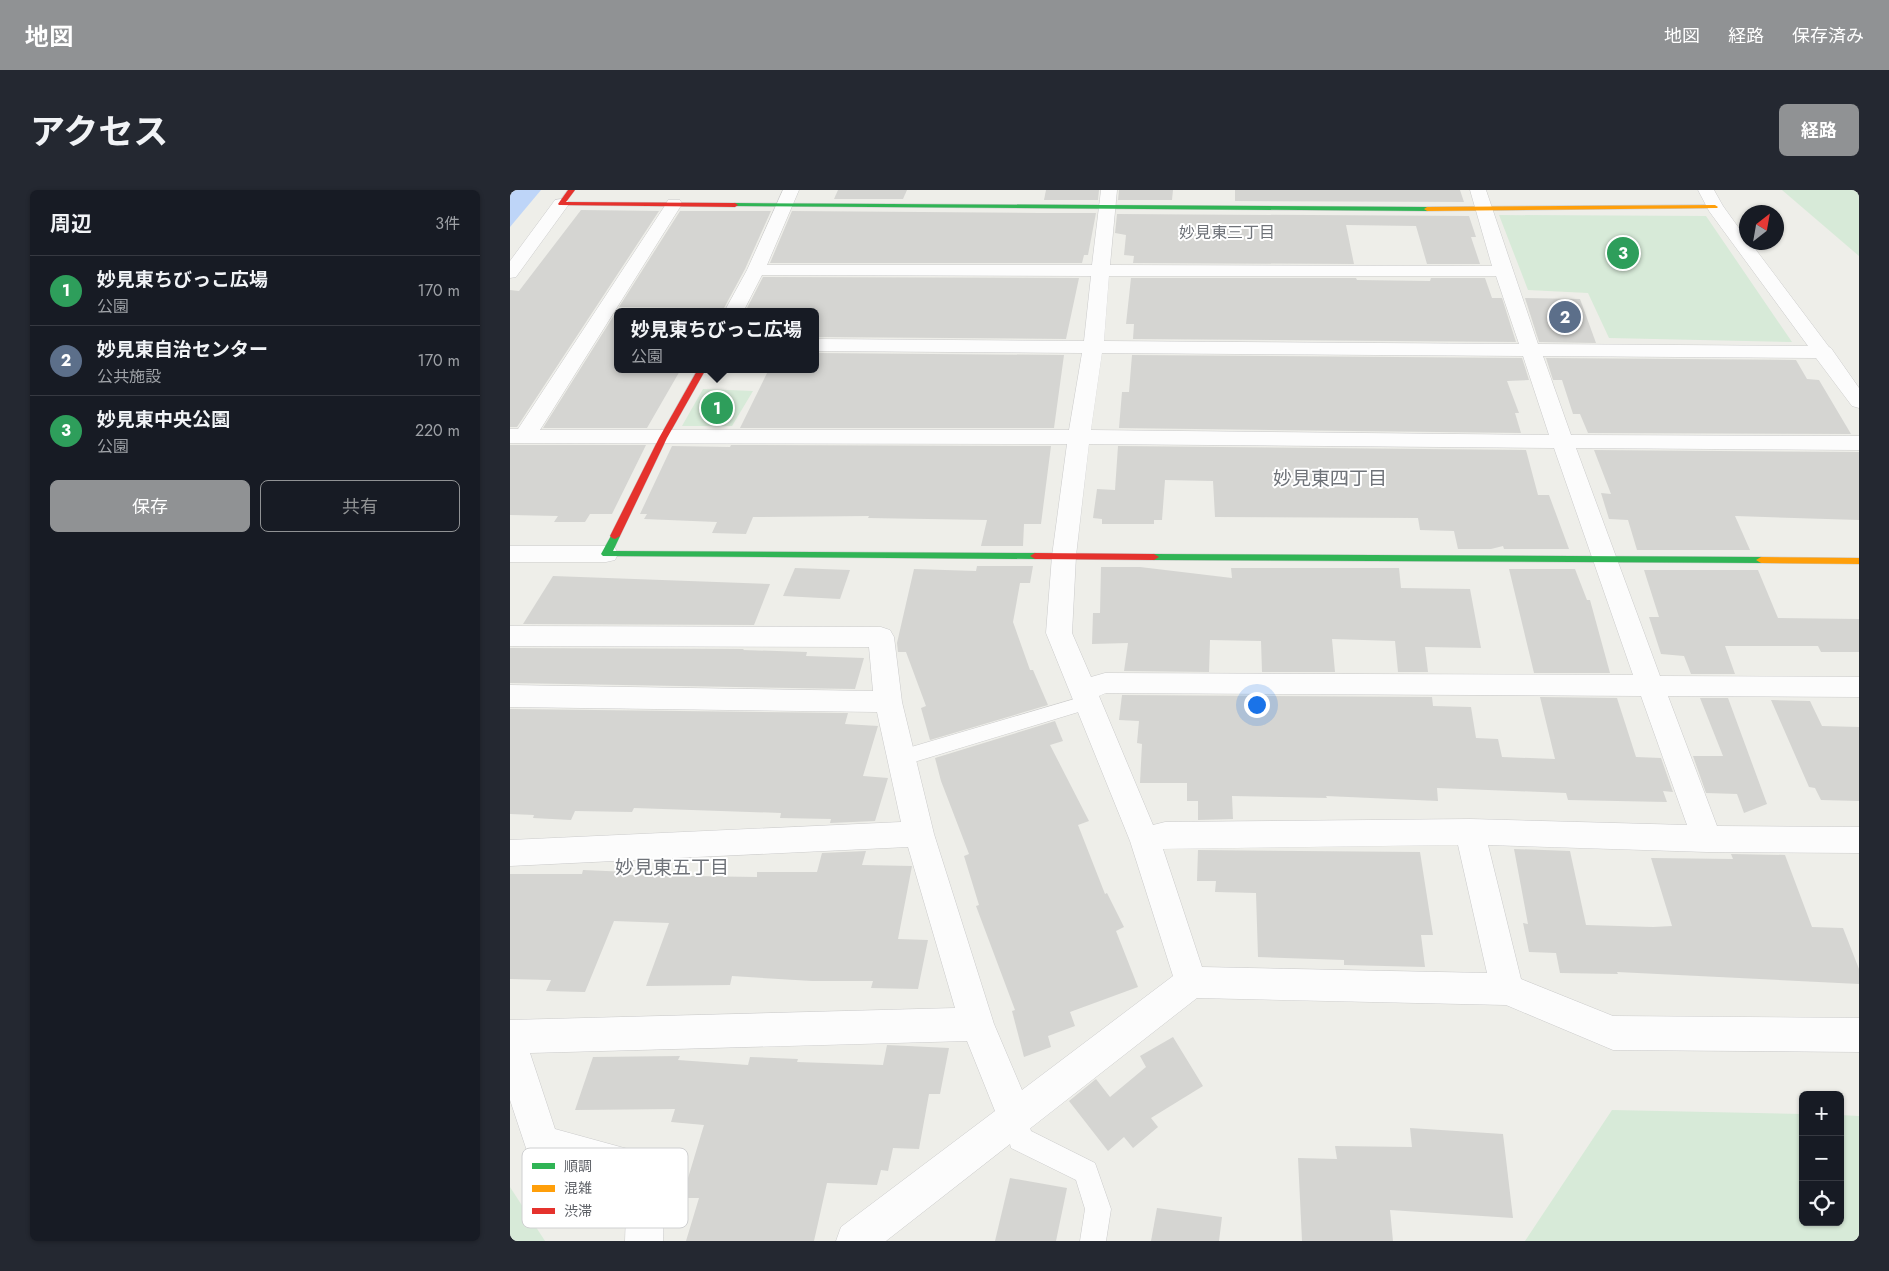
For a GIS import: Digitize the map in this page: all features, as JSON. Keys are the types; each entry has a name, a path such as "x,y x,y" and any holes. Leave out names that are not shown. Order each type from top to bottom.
{"street":[{"path":"1706,190 1715,208 1824,352 1859,402"},
{"path":"510,273 566,197 674,204 787,198 1108,198 1481,200 1715,208"},
{"path":"735,308 756,270 787,198"},
{"path":"1108,198 1093,348 1078,438 1064,556 1059,633 1145,841 1191,982"},
{"path":"1481,200 1503,271 1604,561 1707,839"},
{"path":"517,436 674,204"},
{"path":"756,270 1503,271"},
{"path":"819,345 1093,348 1531,348 1824,352"},
{"path":"606,554 663,438 700,373"},
{"path":"517,436 1078,438 1564,443 1859,443"},
{"path":"510,554 1859,561"},
{"path":"510,636 881,637 888,702 919,834 978,1024 1015,1116"},
{"path":"1085,697 1106,683 1859,687"},
{"path":"510,696 888,702"},
{"path":"1145,841 1165,835 1470,832 1707,839 1859,840"},
{"path":"1470,832 1507,989"},
{"path":"510,853 919,834"},
{"path":"855,1241 1191,982 1507,989 1613,1033 1859,1035"},
{"path":"510,1037 978,1024"},
{"path":"510,1045 542,1144 556,1148"},
{"path":"644,1228 644,1241"}],"lane":[{"path":"901,758 1085,697"},
{"path":"1015,1116 1020,1139 1086,1172 1098,1209 1093,1241"}],"green space":[{"path":"1782,190 1859,190 1859,256"},
{"path":"1499,215 1706,216 1792,342 1609,338 1588,293 1528,290"},
{"path":"703,389 753,391 732,426 682,426"},
{"path":"1612,1110 1799,1114 1799,1226 1844,1226 1844,1115 1859,1116 1859,1241 1525,1241"},
{"path":"510,1187 522,1206 522,1228 537,1228 545,1241 510,1241"}],"water":[{"path":"510,190 541,190 510,227"}],"building":[{"path":"838,190 907,190 903,199 834,199"},
{"path":"1046,190 1099,190 1098,200 1044,200"},
{"path":"1119,190 1173,190 1172,200 1118,200"},
{"path":"1235,190 1460,190 1464,202 1235,201"},
{"path":"581,210 659,211 517,427 510,427 510,290 519,291"},
{"path":"680,211 771,211 745,269 724,308 619,307"},
{"path":"792,211 1096,213 1088,255 1084,255 1082,263 770,263"},
{"path":"1117,214 1469,216 1476,237 1471,237 1480,264 1427,264 1416,226 1346,225 1354,264 1133,263 1134,256 1124,255 1126,235 1115,233"},
{"path":"763,277 1079,278 1066,339 819,337 819,308 747,308"},
{"path":"1131,278 1356,278 1357,280 1430,281 1431,278 1485,278 1492,298 1502,298 1516,342 1133,339 1134,324 1126,324"},
{"path":"1525,298 1580,299 1596,343 1539,342"},
{"path":"614,315 614,373 679,373 647,428 543,428"},
{"path":"819,353 1064,355 1054,428 740,428 767,373 819,373"},
{"path":"1132,355 1522,358 1529,380 1507,381 1519,413 1515,413 1521,433 1119,428 1122,392 1129,392"},
{"path":"1546,358 1796,360 1807,379 1819,380 1851,434 1588,433 1580,414 1573,414 1562,380 1553,380"},
{"path":"510,445 646,445 612,514 590,514 585,522 554,522 558,516 510,515"},
{"path":"731,445 1051,446 1041,524 1024,524 1023,546 981,546 987,520 868,518 869,516 753,517 746,534 712,533 717,522 644,519 647,514 640,514 672,446 730,447"},
{"path":"1118,446 1526,450 1538,495 1549,495 1569,549 1504,549 1503,546 1491,549 1458,549 1454,531 1420,530 1418,518 1215,517 1213,481 1165,480 1162,520 1154,520 1154,524 1102,524 1102,519 1093,518 1097,489 1115,490"},
{"path":"1594,450 1859,452 1859,520 1735,516 1750,550 1637,550 1628,520 1609,519 1601,493 1611,494"},
{"path":"977,566 1033,566 1030,583 1020,583 1013,622 1030,670 1033,670 1048,705 930,740 921,708 926,706 906,652 898,652 897,643 914,569 976,571"},
{"path":"1101,567 1140,567 1232,578 1231,568 1399,568 1401,588 1470,589 1481,648 1425,647 1428,672 1398,672 1395,641 1332,639 1335,672 1262,672 1261,641 1210,640 1209,672 1124,671 1128,643 1092,644 1093,613 1100,613"},
{"path":"795,568 850,570 840,599 783,596"},
{"path":"1509,569 1575,569 1587,600 1590,600 1610,673 1534,673"},
{"path":"1644,570 1758,570 1778,618 1859,619 1859,652 1821,652 1818,646 1725,646 1735,674 1691,674 1684,656 1661,654 1649,617 1659,617"},
{"path":"553,576 770,584 754,625 523,624"},
{"path":"510,648 744,649 807,652 806,656 864,658 855,689 510,683"},
{"path":"1122,695 1432,697 1433,706 1471,707 1476,738 1498,739 1502,757 1555,759 1540,697 1617,698 1636,757 1661,758 1673,792 1663,791 1667,802 1568,800 1566,793 1437,788 1438,801 1326,796 1327,798 1232,796 1233,819 1198,820 1198,801 1187,801 1187,783 1140,783 1142,744 1137,743 1139,721 1119,720"},
{"path":"1700,698 1728,698 1767,804 1744,813 1737,794 1706,793 1693,756 1723,756"},
{"path":"1771,700 1810,701 1822,726 1859,727 1859,801 1821,800 1815,788 1809,787"},
{"path":"510,709 848,713 845,724 878,726 863,776 888,778 875,821 830,823 831,819 780,818 781,813 634,808 632,812 575,811 571,820 533,818 534,815 510,814"},
{"path":"1055,721 1063,741 1050,745 1089,821 1078,825 1105,894 1107,893 1124,927 1116,931 1138,987 1070,1012 1075,1026 1048,1036 1051,1047 1024,1057 1012,1011 1015,1010 976,906 979,905 964,856 969,854 941,781 935,758"},
{"path":"1514,849 1570,851 1586,925 1653,927 1672,926 1651,858 1733,859 1731,854 1785,855 1812,927 1843,928 1859,969 1859,984 1617,972 1618,974 1560,973 1556,953 1529,952 1523,923 1528,924"},
{"path":"1198,850 1420,852 1433,935 1421,935 1425,967 1344,965 1344,960 1258,957 1256,893 1215,892 1216,881 1197,881"},
{"path":"866,851 862,865 912,866 898,939 928,940 918,989 871,988 873,981 812,981 732,976 730,985 646,986 669,923 614,921 585,992 546,991 551,980 510,979 510,874 582,874 583,870 629,872 627,875 757,877 757,872 817,872 822,853"},
{"path":"1173,1037 1203,1086 1151,1118 1158,1127 1133,1148 1124,1137 1108,1151 1069,1101 1096,1079 1110,1097 1146,1067 1140,1056"},
{"path":"887,1045 949,1048 940,1094 929,1094 919,1149 893,1148 888,1171 881,1170 877,1185 827,1183 814,1241 686,1241 699,1198 688,1198 688,1178 704,1125 671,1122 675,1109 575,1110 593,1057 680,1056 678,1060 748,1065 750,1057 798,1059 797,1062 883,1065"},
{"path":"1410,1128 1503,1134 1513,1218 1390,1210 1393,1241 1302,1241 1298,1158 1337,1159 1335,1146 1412,1147"},
{"path":"1010,1178 1067,1188 1056,1241 995,1241"},
{"path":"1157,1208 1222,1217 1219,1241 1151,1241"}],"traffic: fast":[{"path":"735,205 1427,209"},
{"path":"615,536 606,554 1035,556"},
{"path":"1154,557 1761,560"}],"traffic: slow":[{"path":"1427,209 1715,207"},
{"path":"1761,560 1859,561"}],"traffic: jam":[{"path":"572,190 561,204 735,205"},
{"path":"615,536 663,438 700,373"},
{"path":"1035,556 1154,557"}],"place":[{"name":"妙見東中央公園","path":"1623,253"},
{"name":"妙見東自治センター","path":"1565,317"},
{"name":"妙見東ちびっこ広場","path":"717,408"}],"district":[{"name":"妙見東三丁目","path":"1227,232"},
{"name":"妙見東四丁目","path":"1330,478"},
{"name":"妙見東五丁目","path":"672,867"}]}
